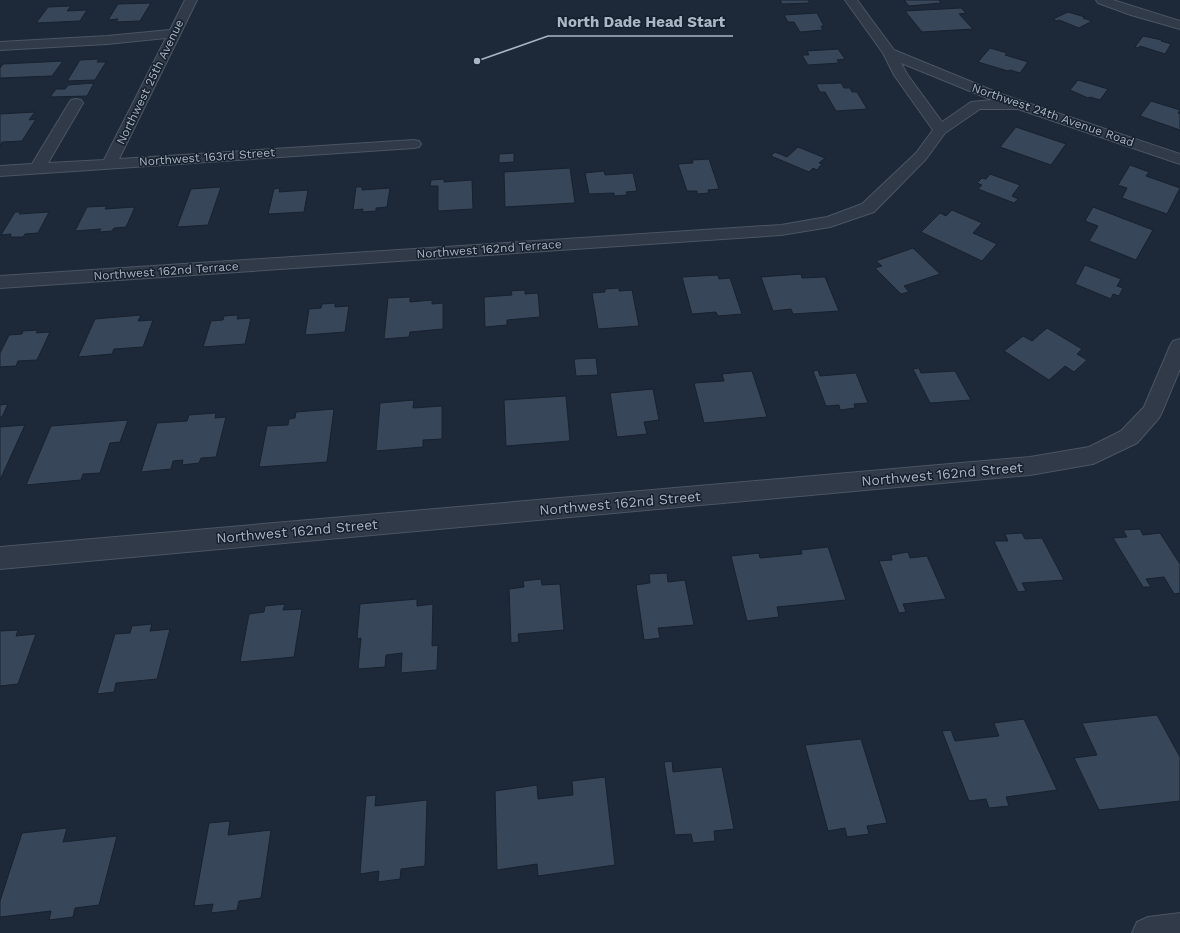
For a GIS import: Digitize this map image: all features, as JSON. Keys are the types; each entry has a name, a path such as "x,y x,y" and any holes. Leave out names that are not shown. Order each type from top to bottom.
{"street":[{"name":"Northwest 25th Avenue","path":"109,164 191,0"},
{"path":"852,0 889,52 901,74 940,130"},
{"path":"1102,0 1180,25"},
{"path":"93,41 104,27"},
{"path":"0,46 93,41 174,33"},
{"name":"Northwest 24th Avenue Road","path":"889,52 926,70 966,86 1180,159"},
{"name":"Northwest 24th Avenue Road","path":"901,74 913,70 926,70"},
{"path":"966,86 976,97 976,106"},
{"path":"37,168 76,103"},
{"name":"Northwest 162nd Terrace","path":"0,282 781,230 830,222 868,208 921,156 940,130 963,114 976,106 989,104 1020,105"},
{"path":"926,108 946,114 963,114"},
{"name":"Northwest 163rd Street","path":"0,171 414,144"},
{"name":"Northwest 162nd Street","path":"0,558 1030,466 1094,455 1129,437 1152,412 1180,346"},
{"path":"1148,933 1180,929"}],"building":[{"path":"780,0 808,0 810,3 782,4"},
{"path":"904,0 939,0 941,3 909,6"},
{"path":"151,3 140,21 116,22 118,19 108,20 118,4"},
{"path":"71,6 67,11 87,10 80,21 36,23 48,7"},
{"path":"961,8 966,13 959,14 973,29 922,32 905,11"},
{"path":"1068,12 1085,17 1083,18 1092,21 1079,28 1053,19"},
{"path":"817,13 824,26 821,26 823,30 800,32 794,22 788,22 784,15"},
{"path":"1143,36 1162,40 1161,41 1171,44 1165,54 1140,46 1139,48 1135,47"},
{"path":"990,48 1007,53 1005,55 1028,62 1020,73 978,62"},
{"path":"838,49 845,59 837,60 839,63 808,65 802,55 809,55 807,51"},
{"path":"99,59 97,62 106,62 95,80 67,81 80,60"},
{"path":"63,61 52,76 0,78 0,68 3,64"},
{"path":"1078,80 1108,89 1100,100 1090,97 1088,98 1070,90"},
{"path":"94,83 87,96 50,97 56,89 65,89 68,85"},
{"path":"841,83 844,88 850,88 852,92 857,92 867,109 836,111 825,92 820,92 816,84"},
{"path":"1151,101 1180,110 1178,113 1180,114 1180,130 1140,116"},
{"path":"35,112 29,120 36,119 22,141 2,142 0,146 0,114"},
{"path":"1016,127 1066,144 1051,165 1000,147"},
{"path":"798,147 825,158 819,163 822,164 817,170 813,168 809,172 771,156 775,152 787,157"},
{"path":"514,153 514,162 499,163 499,154"},
{"path":"709,159 719,189 708,190 709,193 697,194 697,191 687,191 678,164 693,163 692,160"},
{"path":"1130,165 1149,172 1146,176 1180,188 1167,214 1122,198 1127,188 1118,185"},
{"path":"570,168 575,203 505,207 504,172"},
{"path":"604,171 605,175 633,173 637,191 626,192 627,195 614,196 614,193 589,194 585,173"},
{"path":"990,174 1020,185 1012,196 1018,199 1014,203 978,189 982,185 977,183 982,178 986,179"},
{"path":"444,179 444,182 472,180 473,209 438,211 438,186 430,186 431,180"},
{"path":"221,187 208,225 177,227 191,189"},
{"path":"356,187 362,187 362,190 390,188 387,207 376,208 376,211 362,212 363,209 353,210"},
{"path":"280,188 279,192 308,190 304,212 268,214 274,189"},
{"path":"107,206 105,209 135,207 126,227 114,228 112,231 99,232 101,229 75,231 87,207"},
{"path":"1093,207 1153,230 1136,260 1089,241 1098,226 1085,221"},
{"path":"952,210 982,223 973,233 997,244 982,261 921,232 940,213 946,216"},
{"path":"15,212 21,212 19,214 49,212 38,233 25,234 23,237 10,237 11,234 1,235"},
{"path":"913,248 940,274 904,286 909,292 901,294 875,268 882,266 876,261"},
{"path":"1085,265 1121,279 1117,286 1123,288 1119,296 1113,294 1111,299 1075,284"},
{"path":"801,274 802,278 825,277 839,311 793,314 791,309 773,311 761,277"},
{"path":"718,275 719,279 730,278 742,314 718,316 716,312 692,314 682,277"},
{"path":"619,288 619,291 632,290 639,326 598,329 592,293 605,292 605,289"},
{"path":"525,290 525,294 538,293 540,317 507,320 507,325 485,327 484,297 512,295 511,291"},
{"path":"410,297 410,302 432,300 432,304 443,303 443,329 410,332 409,337 384,339 388,298"},
{"path":"335,303 335,307 349,306 345,332 305,335 309,309 321,308 322,304"},
{"path":"141,315 138,321 153,320 143,347 114,349 112,354 78,357 95,319"},
{"path":"238,315 237,319 251,318 245,344 203,347 211,321 223,320 224,316"},
{"path":"1047,328 1082,349 1077,354 1087,360 1074,372 1065,366 1049,380 1004,351 1023,336 1032,341"},
{"path":"38,330 36,333 50,332 37,360 18,361 16,366 0,367 0,353 9,335 22,334 23,331"},
{"path":"596,358 598,375 576,376 574,359"},
{"path":"919,368 921,373 955,371 971,400 930,403 913,369"},
{"path":"818,370 820,376 856,373 868,403 854,404 855,408 840,410 839,405 826,406 813,371"},
{"path":"752,371 767,417 704,423 694,383 724,381 722,374"},
{"path":"653,389 659,420 644,422 647,434 617,437 610,393"},
{"path":"566,396 570,441 506,446 504,400"},
{"path":"414,400 413,408 442,406 442,439 423,440 423,447 376,451 380,403"},
{"path":"8,404 2,417 0,417 0,405"},
{"path":"334,409 327,462 259,467 267,426 288,425 289,419 295,418 296,412"},
{"path":"216,413 215,418 226,417 216,457 201,458 199,463 182,465 183,460 173,461 171,469 141,472 157,423 187,421 189,415"},
{"path":"128,420 120,442 110,443 100,473 83,474 81,480 26,485 51,426"},
{"path":"25,425 0,480 0,427"},
{"path":"1140,529 1143,535 1160,533 1180,564 1180,593 1174,594 1164,577 1146,579 1151,587 1143,587 1113,538 1127,537 1123,530"},
{"path":"1022,533 1025,539 1042,538 1064,580 1022,583 1026,591 1018,592 994,541 1008,541 1005,534"},
{"path":"828,547 846,600 777,607 779,617 747,621 731,556 759,553 760,558 802,554 801,550"},
{"path":"908,552 910,558 927,556 946,599 903,604 906,612 899,613 879,561 892,560 891,555"},
{"path":"667,573 668,582 685,580 694,625 658,628 660,638 644,640 636,585 650,583 649,574"},
{"path":"541,579 542,585 560,584 564,630 518,634 519,642 511,643 509,589 524,587 523,581"},
{"path":"417,599 417,606 433,604 432,646 438,645 437,670 401,673 402,653 386,655 385,667 358,669 361,638 357,639 360,604"},
{"path":"285,604 283,610 302,609 294,657 240,662 249,614 264,612 265,606"},
{"path":"152,624 150,631 170,629 157,679 116,683 114,692 97,694 115,634 130,633 132,626"},
{"path":"18,630 16,636 36,634 18,684 0,686 0,631"},
{"path":"1157,715 1180,757 1180,801 1099,810 1074,758 1097,755 1082,723"},
{"path":"1024,719 1057,790 1006,797 1009,806 989,808 986,799 969,801 942,731 951,730 955,741 999,736 994,723"},
{"path":"861,739 887,823 867,826 869,834 847,837 845,828 828,831 805,745"},
{"path":"672,761 673,772 722,767 734,829 714,831 715,841 693,843 691,834 675,835 664,762"},
{"path":"605,777 615,865 538,876 537,864 497,870 495,791 537,785 538,799 573,795 572,781"},
{"path":"376,795 375,806 427,800 425,866 401,869 400,879 378,882 379,871 360,874 366,796"},
{"path":"230,821 228,835 271,830 261,898 239,901 237,910 211,913 213,904 194,906 209,823"},
{"path":"67,828 63,842 117,836 99,905 75,908 73,917 49,920 51,911 0,917 0,901 22,833"}],"place":[{"name":"North Dade Head Start","path":"477,61"}]}
